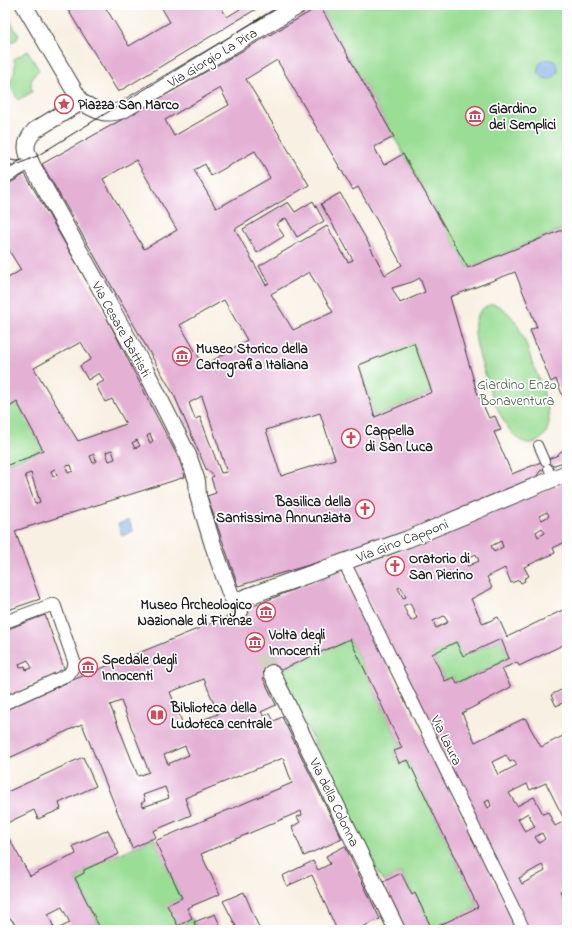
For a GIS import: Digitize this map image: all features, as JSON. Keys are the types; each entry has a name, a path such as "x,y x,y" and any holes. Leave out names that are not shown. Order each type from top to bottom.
{"street":[{"path":"5,177 32,165 26,148 32,134 40,127 81,102 24,5"},
{"name":"Via Giorgio La Pira","path":"81,102 95,110 103,112 123,110 300,5"},
{"name":"Via Cesare Battisti","path":"32,165 146,371 188,455 197,481 198,496 230,593 237,606"},
{"name":"Via Gino Capponi","path":"237,606 344,562 408,540 553,470"},
{"name":"Via Laura","path":"344,562 524,930"},
{"path":"5,622 54,604 75,664 69,674 5,703"},
{"name":"Via della Colonna","path":"272,673 397,930"},
{"path":"5,925 8,930"}],"lane":[{"path":"538,445 553,470"}],"green space":[{"name":"Giardino dei Semplici","path":"567,5 567,227 468,268 320,6"},
{"path":"9,19 19,36 17,39 5,45 5,20"},
{"path":"28,51 39,70 34,75 32,80 32,92 18,100 9,83 13,77 15,66 14,59"},
{"name":"Giardino Enzo Bonaventura","path":"493,304 505,310 520,329 544,392 548,408 549,423 545,434 538,441 528,443 519,440 511,432 498,410 486,378 476,340 475,325 477,316 481,311 485,307"},
{"path":"414,343 432,392 375,417 359,365"},
{"path":"17,402 43,450 5,465 5,410"},
{"path":"350,639 402,748 394,752 399,763 408,760 478,907 432,929 415,894 412,895 401,873 383,882 279,671"},
{"path":"501,639 509,658 457,684 454,677 445,681 432,654 456,642 464,656"},
{"path":"154,838 182,898 168,905 178,925 192,918 197,930 101,930 75,878 84,873 84,870"}],"water":[{"path":"548,59 555,62 558,69 555,76 548,79 541,76 538,69 541,62"},
{"path":"129,520 133,531 122,536 118,524"}],"building":[{"path":"65,5 104,5 129,46 170,22 160,5 221,5 220,6 227,17 240,9 238,5 263,5 118,92"},
{"path":"320,6 394,137 374,147 384,165 403,154 468,268 567,228 567,407 556,379 551,382 530,330 537,327 515,272 450,297 477,392 489,418 495,416 501,430 494,432 512,474 558,455 560,452 567,449 567,465 560,463 540,471 534,481 402,534 336,556 341,570 518,930 406,930 383,882 401,873 412,895 415,893 432,929 478,907 408,760 399,763 394,751 402,748 350,639 263,678 276,705 261,712 264,716 270,714 274,721 282,717 342,839 304,856 292,827 300,822 297,817 302,815 301,811 201,854 220,894 187,908 192,918 178,926 167,905 182,898 155,841 292,783 283,758 185,798 191,815 153,831 156,837 132,848 82,724 5,760 5,710 63,684 334,573 329,559 238,586 207,496 216,493 211,478 214,476 206,469 175,397 42,164","holes":["277,60 353,190 358,187 402,265 385,275 340,193 321,204 353,260 348,262 327,226 259,266 269,283 266,285 235,229 309,185 246,79","220,88 229,105 174,136 165,120","255,151 270,178 216,208 194,170 205,164 211,176","136,160 177,230 144,249 103,179","309,272 333,312 293,330 271,294","420,278 425,292 400,303 392,288","224,300 247,340 204,366 180,325","414,343 432,392 375,417 359,365","202,396 227,472 221,473 200,417 195,419 189,403","320,413 335,459 281,476 266,430","204,679 218,714 184,727 170,692","121,701 149,772 138,776 110,705","185,746 189,755 168,764 164,755","165,787 169,798 143,807 141,803 145,801 143,795"]},
{"path":"25,174 100,304 179,459 185,477 15,531 40,599 5,611 5,466 32,456 43,450 17,402 5,410 5,280 21,270 5,244 5,186","holes":["81,342 91,359 80,366 88,380 99,373 104,381 96,385 105,402 112,399 126,424 78,441 34,368","150,434 153,441 150,443 147,436","137,440 140,446 135,448 132,443","112,450 115,459 109,461 106,452","94,454 96,461 93,463 90,456","71,465 73,471 68,473 66,466","55,469 57,475 53,476 51,471","31,473 40,502 35,504 25,475"]},
{"path":"313,201 324,221 297,237 286,218 276,224 284,236 257,253 243,229 288,202 295,212"},
{"path":"567,481 567,541 553,548 555,553 524,567 529,576 524,579 525,581 521,583 519,580 511,583 505,568 487,577 492,588 471,599 483,624 498,617 507,637 567,608 567,648 565,644 519,666 517,662 502,669 511,687 462,713 475,742 525,718 541,747 567,734 567,887 560,891 567,905 567,930 530,930 352,567 412,546","holes":["547,512 549,516 542,520 539,516","542,528 545,533 538,537 536,532","501,541 503,547 494,552 491,546","476,554 479,561 468,566 464,560","401,587 406,597 403,598 398,588","410,603 417,618 411,621 403,606","444,616 448,622 436,628 433,621","501,639 509,658 457,684 454,677 445,681 432,654 456,642 463,656","506,755 510,762 514,760 517,765 498,775 492,762","546,783 565,821 555,826 548,812 543,814 534,797 517,806 509,793 527,784 530,790","489,800 491,806 488,808 485,802","528,813 535,827 525,832 518,819","542,833 545,839 539,843 535,837","542,865 545,871 522,884 519,878"]},
{"path":"45,615 65,671 5,697 5,681 9,680 5,671 5,630","holes":["28,660 32,668 26,670 25,666 20,668 19,664"]},
{"path":"567,687 567,701 556,706 551,695"},
{"path":"83,757 96,786 59,803 61,809 38,819 34,810 5,824 5,793"},
{"path":"108,830 119,854 84,870 84,873 75,878 101,930 55,930 15,930 5,911 5,831 30,876 76,854 73,846","holes":["62,907 70,923 55,930 48,914"]},
{"path":"345,846 380,919 355,930 337,930 312,875 287,886 282,876 313,861 318,870 330,864 326,856"},
{"path":"244,892 260,930 228,930 236,926 223,901"},
{"path":"215,914 222,930 197,930 194,922"}],"tunnel":[{"path":"240,611 272,673"}],"tram line":[{"path":"5,168 12,167 37,156 281,5"},
{"path":"5,159 17,161 23,160"}],"place":[{"name":"Piazza San Marco","path":"64,104"},
{"name":"Giardino dei Semplici","path":"475,116"},
{"name":"Museo Storico della Cartografia Italiana","path":"182,356"},
{"name":"Cappella di San Luca","path":"351,438"},
{"name":"Basilica della Santissima Annunziata","path":"365,509"},
{"name":"Oratorio di San Pierino","path":"395,566"},
{"name":"Museo Archeologico Nazionale di Firenze","path":"266,612"},
{"name":"Volta degli Innocenti","path":"255,642"},
{"name":"Spedale degli Innocenti","path":"88,667"},
{"name":"Biblioteca della Ludoteca centrale","path":"157,715"}]}
